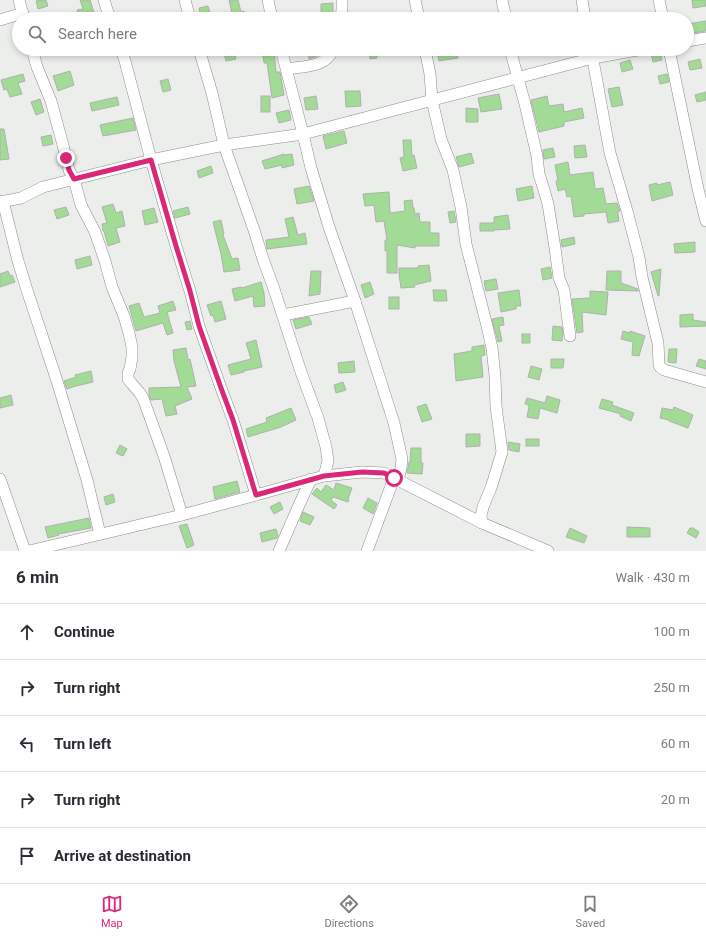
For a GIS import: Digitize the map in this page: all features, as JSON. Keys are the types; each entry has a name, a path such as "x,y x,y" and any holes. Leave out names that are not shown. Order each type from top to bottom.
{"street":[{"path":"19,0 23,12"},
{"path":"104,0 108,12"},
{"path":"185,0 188,12"},
{"path":"268,0 271,12"},
{"path":"342,0 342,12"},
{"path":"415,0 418,12"},
{"path":"502,0 505,12"},
{"path":"582,0 585,12"},
{"path":"659,0 662,12"},
{"path":"0,20 12,18"},
{"path":"694,40 706,38"},
{"path":"34,56 51,101 64,146 69,170 74,179 81,204 95,232 112,287 124,316 129,333 132,357 128,379 143,398 164,456 182,515"},
{"path":"123,56 151,160 199,326 233,420 256,495"},
{"path":"201,56 212,93 224,144 283,315 300,372 318,418 326,447 328,461 324,476"},
{"path":"283,56 311,168 394,424 402,459 401,468 367,551"},
{"path":"287,69 319,64 330,56"},
{"path":"426,56 430,74 432,100 441,139 453,170 462,207 466,244 492,348 496,406 502,452 491,488 483,507 481,516 482,523"},
{"path":"512,56 537,156 539,174 548,204 559,278 564,290 570,336"},
{"path":"100,534 86,480 58,386 26,290 1,202 21,198 43,187 151,160 224,144 303,134 518,78 586,56"},
{"path":"592,56 610,153 639,257 642,277 658,343 660,367 664,370 706,382"},
{"path":"670,56 706,222"},
{"path":"283,315 355,301"},
{"path":"29,551 182,515 311,479 324,476 362,472 384,473 482,523 548,551"},
{"path":"0,479 25,551"},
{"path":"279,551 311,479"}],"building":[{"path":"46,0 48,6 38,9 36,1"},
{"path":"80,0 90,0 94,12 78,12 77,10 83,9"},
{"path":"229,0 238,0 241,12 232,12"},
{"path":"692,0 706,0 706,6 693,8"},
{"path":"333,3 333,12 321,12 321,4"},
{"path":"208,6 210,12 200,12 199,8"},
{"path":"706,21 706,31 694,33 694,23"},
{"path":"225,56 235,56 236,59 226,61"},
{"path":"263,56 275,56 276,72 280,72 284,95 272,98 267,63 264,63"},
{"path":"309,56 317,56 309,59"},
{"path":"370,56 377,56 377,58 370,59"},
{"path":"438,56 458,56 458,58 439,61"},
{"path":"652,56 661,56 662,60 653,62"},
{"path":"700,59 702,68 690,70 688,62"},
{"path":"630,60 633,69 622,72 620,63"},
{"path":"70,71 74,85 58,91 53,76"},
{"path":"23,74 25,81 18,83 22,94 10,97 7,89 4,90 1,80"},
{"path":"667,74 669,82 660,84 658,76"},
{"path":"168,79 171,90 163,92 160,81"},
{"path":"619,87 623,105 612,107 608,89"},
{"path":"345,91 360,91 361,106 346,107"},
{"path":"706,92 706,100 697,102 695,95"},
{"path":"499,94 502,109 481,112 478,98"},
{"path":"261,96 270,96 270,112 261,112"},
{"path":"316,96 318,109 306,110 304,98"},
{"path":"547,96 549,106 563,104 564,112 582,108 584,118 564,122 564,126 539,132 531,100"},
{"path":"117,97 119,105 92,111 90,103"},
{"path":"40,99 44,112 36,115 31,102"},
{"path":"466,108 478,109 478,122 466,122"},
{"path":"289,110 291,120 279,123 276,113"},
{"path":"133,118 136,130 103,136 100,125"},
{"path":"0,129 4,129 9,159 0,160"},
{"path":"344,131 347,143 326,149 323,136"},
{"path":"51,135 53,144 43,146 41,137"},
{"path":"403,140 411,140 412,156 414,155 417,168 403,171 400,158 404,157"},
{"path":"585,145 587,157 575,158 574,146"},
{"path":"553,148 555,157 544,159 543,150"},
{"path":"471,153 474,163 459,167 456,157"},
{"path":"284,154 292,154 294,165 282,168 282,165 265,169 262,161"},
{"path":"568,162 570,175 593,172 595,189 603,188 606,204 617,203 620,211 618,211 619,221 608,223 606,212 584,214 584,216 574,217 571,196 567,197 565,189 558,191 556,181 558,181 555,165"},
{"path":"211,166 213,173 199,178 197,171"},
{"path":"670,182 673,195 652,201 649,185"},
{"path":"309,186 314,201 297,204 294,189"},
{"path":"532,186 534,198 518,201 516,189"},
{"path":"389,192 390,213 405,211 404,201 412,200 415,214 419,213 420,222 430,222 430,233 439,233 439,246 415,246 415,248 397,245 397,273 387,273 387,251 385,251 385,240 387,240 384,221 376,222 374,205 365,206 363,194"},
{"path":"113,204 116,213 122,211 125,226 116,228 120,242 108,246 103,231 102,224 107,223 102,207"},
{"path":"66,207 69,215 57,219 54,210"},
{"path":"188,207 190,214 175,218 173,211"},
{"path":"154,208 158,222 145,225 142,211"},
{"path":"454,211 456,222 450,223 448,212"},
{"path":"508,215 510,229 480,231 480,223 494,223 494,217"},
{"path":"293,217 298,235 305,233 307,244 267,249 266,240 289,237 285,219"},
{"path":"221,220 223,235 232,259 238,258 240,270 224,272 213,222"},
{"path":"574,237 575,244 562,247 561,240"},
{"path":"695,242 695,252 675,253 674,244"},
{"path":"90,256 92,265 77,269 75,260"},
{"path":"429,265 431,281 414,285 415,287 401,288 399,268 418,268 418,266"},
{"path":"550,267 552,278 543,280 541,269"},
{"path":"661,269 659,296 658,296 651,272"},
{"path":"8,271 10,276 12,275 15,282 0,287 0,274"},
{"path":"311,271 321,271 320,294 309,296"},
{"path":"607,271 621,271 621,283 638,289 638,291 606,290"},
{"path":"496,279 498,289 486,291 484,281"},
{"path":"261,282 265,306 254,307 253,296 235,301 232,289 242,288"},
{"path":"370,282 374,294 365,298 361,285"},
{"path":"433,290 446,290 447,301 434,301"},
{"path":"519,290 521,306 516,306 516,309 501,312 498,293"},
{"path":"590,291 608,292 606,315 582,312 583,332 577,333 572,299 590,298"},
{"path":"389,297 399,297 399,309 389,309"},
{"path":"173,301 176,310 167,312 173,333 167,335 163,323 136,331 129,306 139,303 144,317 160,313 158,306"},
{"path":"221,301 226,319 215,322 207,305"},
{"path":"693,314 693,320 706,322 706,326 680,327 680,315"},
{"path":"309,317 312,324 296,329 293,320"},
{"path":"503,317 504,325 499,326 502,341 498,342 492,319"},
{"path":"190,321 192,329 187,330 185,322"},
{"path":"553,326 562,327 562,341 552,340"},
{"path":"623,331 630,333 630,331 645,336 639,356 632,355 633,342 621,339"},
{"path":"522,334 530,334 530,343 522,343"},
{"path":"256,340 262,367 231,375 228,365 251,359 246,343"},
{"path":"484,345 485,355 481,356 483,377 456,381 454,354 472,351 472,347"},
{"path":"186,348 196,386 187,387 192,399 175,406 177,414 166,416 162,399 151,400 149,388 181,387 174,361 173,350"},
{"path":"669,349 677,349 676,363 668,362"},
{"path":"551,359 564,359 563,368 551,368"},
{"path":"699,359 706,361 706,369 696,366"},
{"path":"354,361 355,372 339,373 338,363"},
{"path":"531,366 542,369 539,380 528,377"},
{"path":"91,371 93,382 67,389 64,381 76,377 75,375"},
{"path":"343,382 346,390 336,393 334,385"},
{"path":"11,395 13,405 0,408 0,398"},
{"path":"547,396 560,400 557,413 540,408 538,419 527,417 529,405 525,404 527,398 545,403"},
{"path":"602,399 613,402 612,405 634,413 631,421 620,416 621,414 599,408"},
{"path":"426,404 432,419 422,422 417,407"},
{"path":"674,407 693,415 688,428 660,418 662,408 673,410"},
{"path":"291,408 296,420 281,427 248,437 246,429 267,422 266,418"},
{"path":"466,434 480,434 480,446 466,447"},
{"path":"526,439 539,439 539,446 526,446"},
{"path":"508,442 520,444 519,452 509,450"},
{"path":"120,445 127,449 123,456 116,453"},
{"path":"411,448 421,448 421,463 423,463 422,474 407,473 410,462"},
{"path":"237,481 240,492 215,499 213,487"},
{"path":"336,483 352,488 348,502 333,497 331,500 337,505 334,509 312,494 317,488 321,492 326,485 334,490"},
{"path":"113,494 115,502 106,505 104,497"},
{"path":"368,498 377,503 373,514 363,508"},
{"path":"280,502 283,509 274,514 270,507"},
{"path":"303,512 314,517 310,525 300,521"},
{"path":"89,518 91,528 58,534 59,535 48,538 45,527"},
{"path":"187,524 194,545 187,548 179,526"},
{"path":"627,527 650,528 650,537 627,537"},
{"path":"570,528 587,536 584,543 566,537"},
{"path":"690,528 693,528 699,532 696,538 687,533"},
{"path":"276,529 278,536 277,538 262,542 260,533"}],"route":[{"path":"66,158 69,170 74,179 151,160 199,326 233,420 256,495 324,476 362,472 384,473 394,478"}]}
